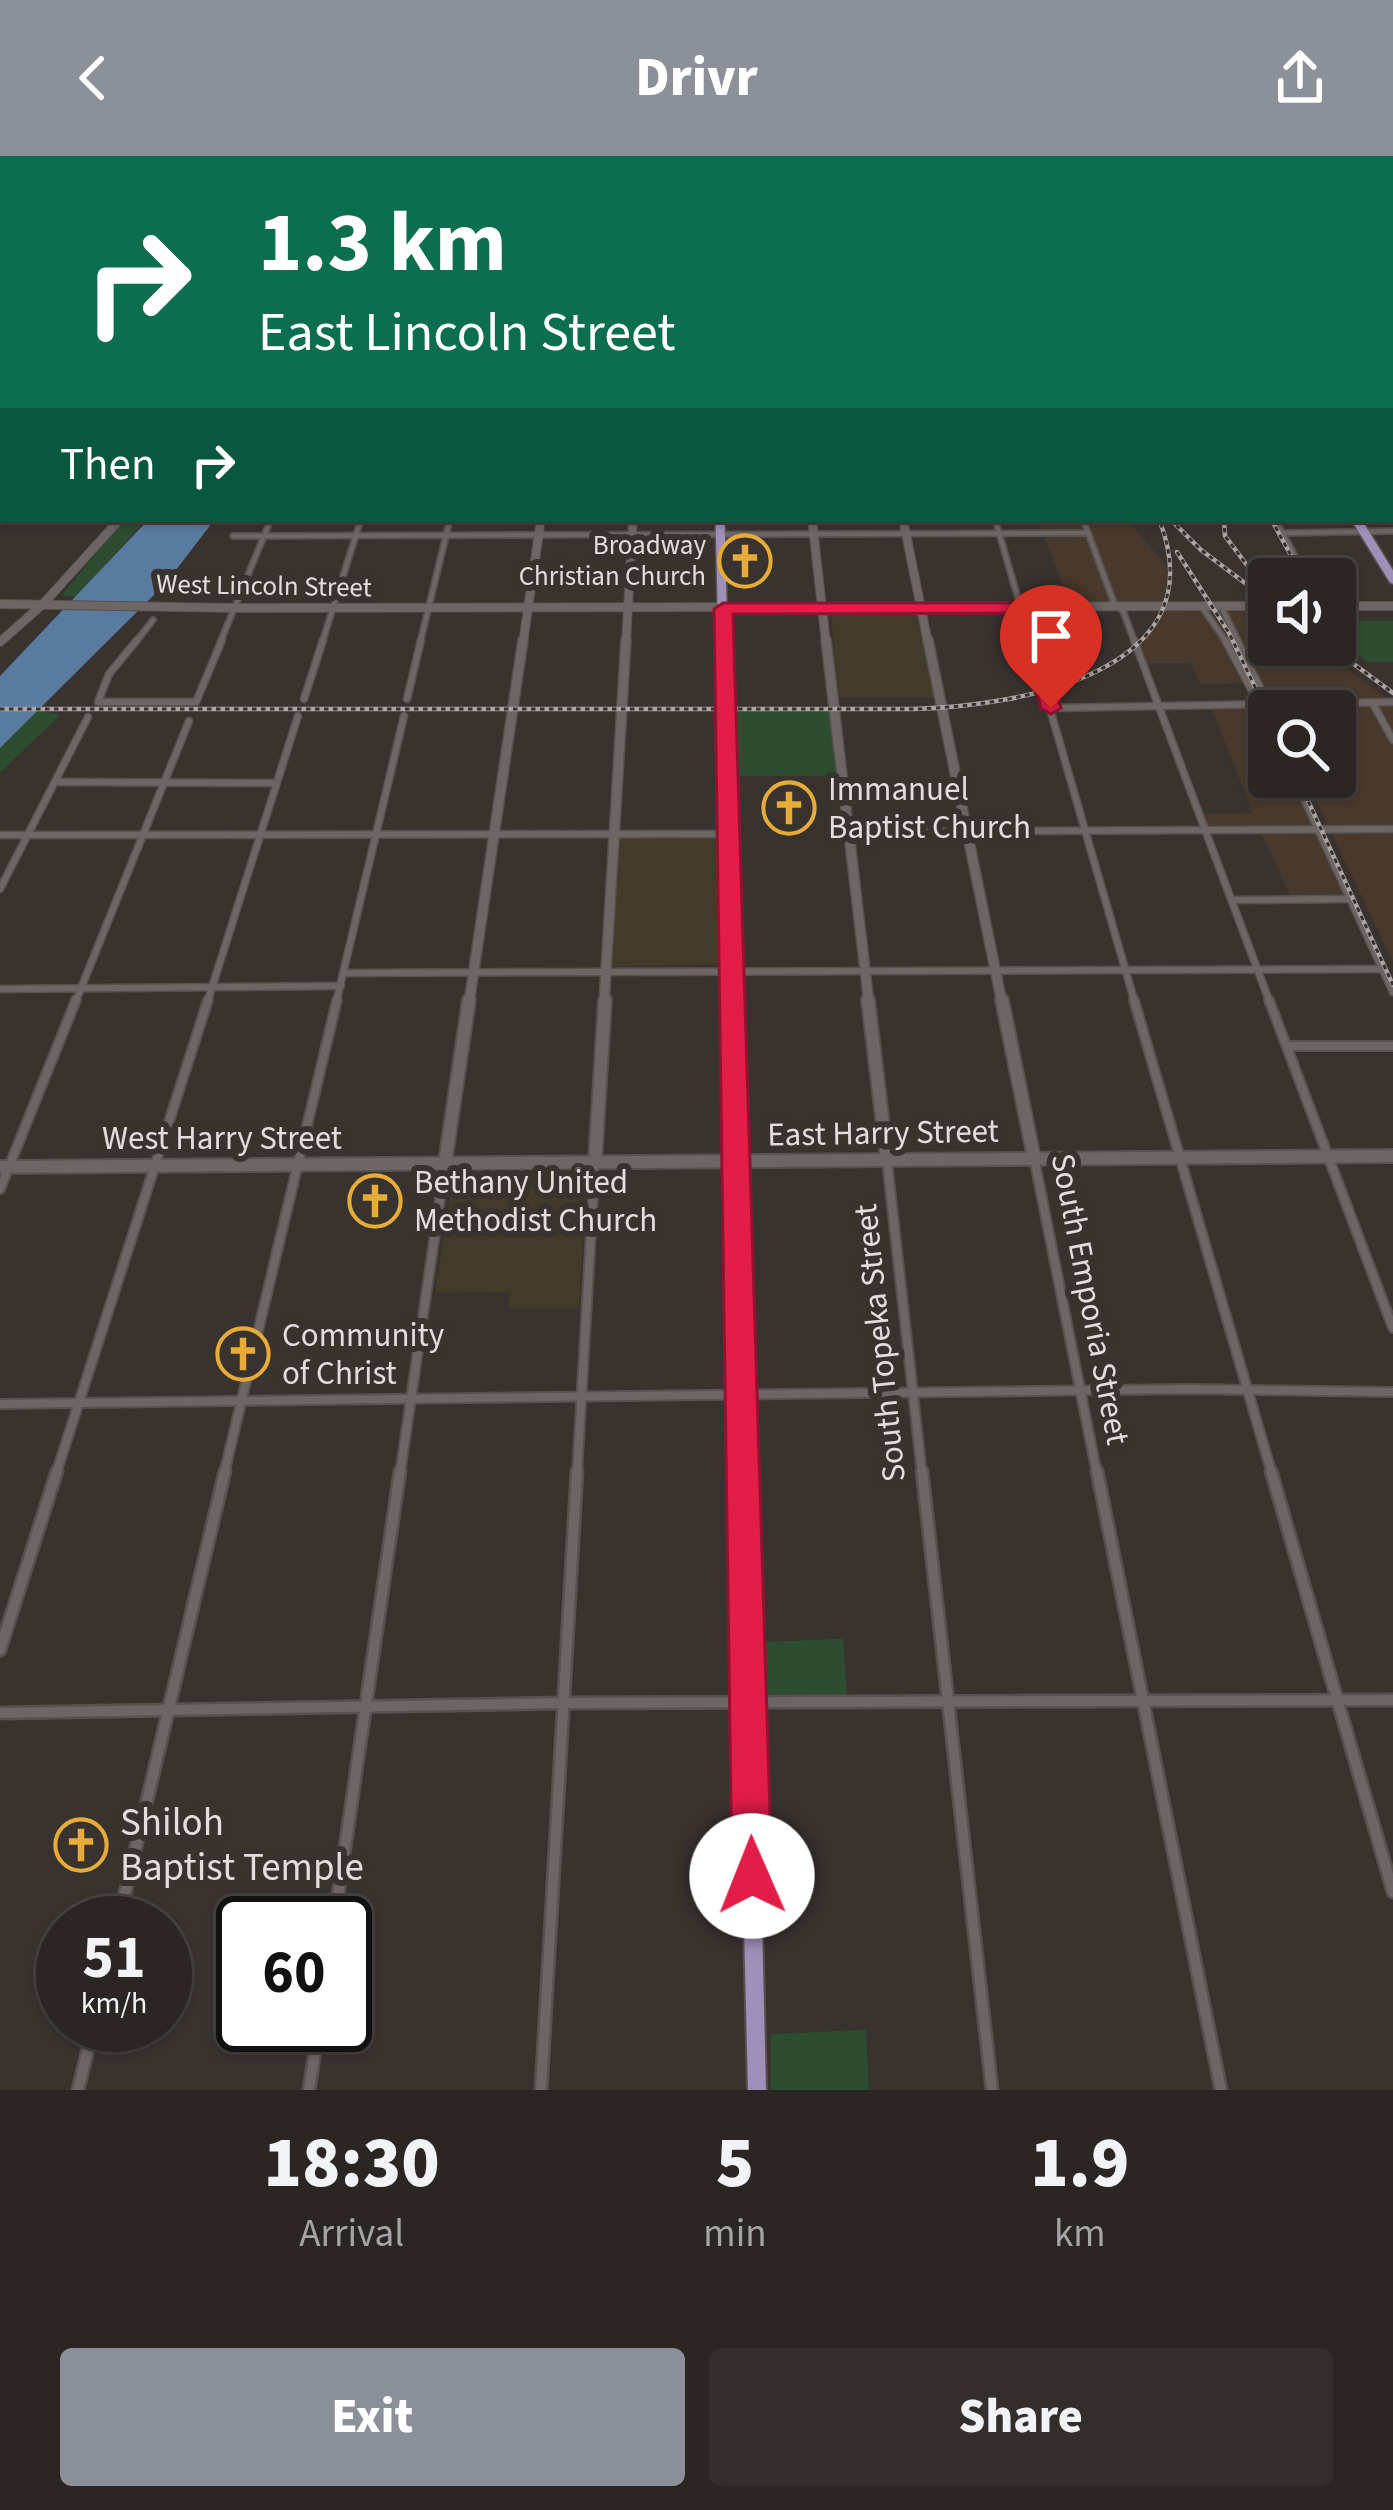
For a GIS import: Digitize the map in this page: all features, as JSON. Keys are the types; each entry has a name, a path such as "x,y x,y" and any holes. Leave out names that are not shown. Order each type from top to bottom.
{"main road":[{"path":"720,522 757,2090"},
{"path":"1359,522 1393,561"},
{"path":"1367,522 1393,579"}],"street":[{"path":"0,642 44,604 117,522"},
{"path":"153,620 109,674 98,701 196,702 270,522"},
{"path":"304,700 360,522"},
{"path":"407,699 449,522"},
{"path":"338,1896 541,522"},
{"path":"541,2090 633,522"},
{"name":"South Topeka Street","path":"812,522 992,2090"},
{"name":"South Emporia Street","path":"904,522 1221,2090"},
{"path":"996,522 1393,1892"},
{"path":"1084,522 1393,1328"},
{"path":"1277,522 1296,558"},
{"path":"1283,533 1393,531"},
{"path":"233,536 1088,533"},
{"name":"West Lincoln Street","path":"0,604 723,609 1248,606"},
{"path":"1221,606 1258,690"},
{"path":"1356,606 1393,606"},
{"path":"1202,607 1256,690"},
{"path":"1051,708 1248,702"},
{"path":"1356,702 1393,702"},
{"path":"1372,702 1393,740"},
{"path":"0,1651 298,716"},
{"path":"124,1896 404,716"},
{"path":"0,890 88,717"},
{"path":"0,1189 5,1166 189,721"},
{"path":"56,782 276,783"},
{"path":"1304,798 1389,969 1393,992"},
{"path":"850,832 1393,829"},
{"path":"0,835 727,834"},
{"path":"1232,900 1350,899"},
{"path":"344,973 1389,969"},
{"path":"0,988 340,986"},
{"path":"1287,1046 1393,1046"},
{"name":"East Harry Street","path":"445,1163 1393,1156"},
{"name":"West Harry Street","path":"5,1166 445,1163"},
{"path":"0,1404 1081,1389 1393,1392"},
{"path":"0,1713 564,1702 1393,1700"},
{"path":"79,2090 88,2052"},
{"path":"309,2090 315,2052"}],"shaded area":[{"path":"1039,522 1129,522 1165,564 1169,585 1162,603 1069,603"},
{"path":"1165,609 1209,609 1252,683 1200,684 1191,663 1147,663 1139,646"},
{"path":"1248,610 1248,655 1226,611"},
{"path":"831,611 918,611 935,697 838,697"},
{"path":"1254,666 1344,666 1387,699 1356,699 1356,690 1266,690"},
{"path":"1356,704 1393,704 1393,962 1315,798 1356,798"},
{"path":"1210,705 1248,705 1248,798 1300,798 1313,827 1208,825 1203,814 1253,813"},
{"path":"1261,833 1316,834 1345,897 1291,897"},
{"path":"620,836 720,837 725,964 610,966"},
{"path":"586,1171 579,1309 509,1309 509,1292 435,1293 454,1172"}],"green space":[{"path":"122,522 143,522 77,597 62,595"},
{"path":"1356,621 1393,621 1393,662 1367,662 1356,653"},
{"path":"37,710 60,715 0,773 0,748"},
{"path":"732,711 829,711 836,776 734,776"},
{"path":"843,1639 847,1696 762,1694 758,1642"},
{"path":"866,2030 869,2090 771,2090 771,2034"}],"water":[{"path":"146,522 213,522 166,583 0,748 0,676"}],"railway":[{"path":"0,709 914,709 1005,700 1099,670 1136,646 1161,613 1170,571 1160,522"},
{"path":"1173,522 1248,585"},
{"path":"1224,522 1225,536 1248,566"},
{"path":"1273,522 1292,558"},
{"path":"1177,552 1229,633 1256,690"},
{"path":"1356,666 1393,693"},
{"path":"1307,798 1393,985"}],"place":[{"name":"Broadway Christian Church","path":"745,561"},
{"name":"Immanuel Baptist Church","path":"789,808"},
{"name":"Bethany United Methodist Church","path":"375,1201"},
{"name":"Community of Christ","path":"243,1354"},
{"name":"Shiloh Baptist Temple","path":"81,1845"}],"route":[{"path":"752,1876 723,609 1020,607 1051,708"}]}
